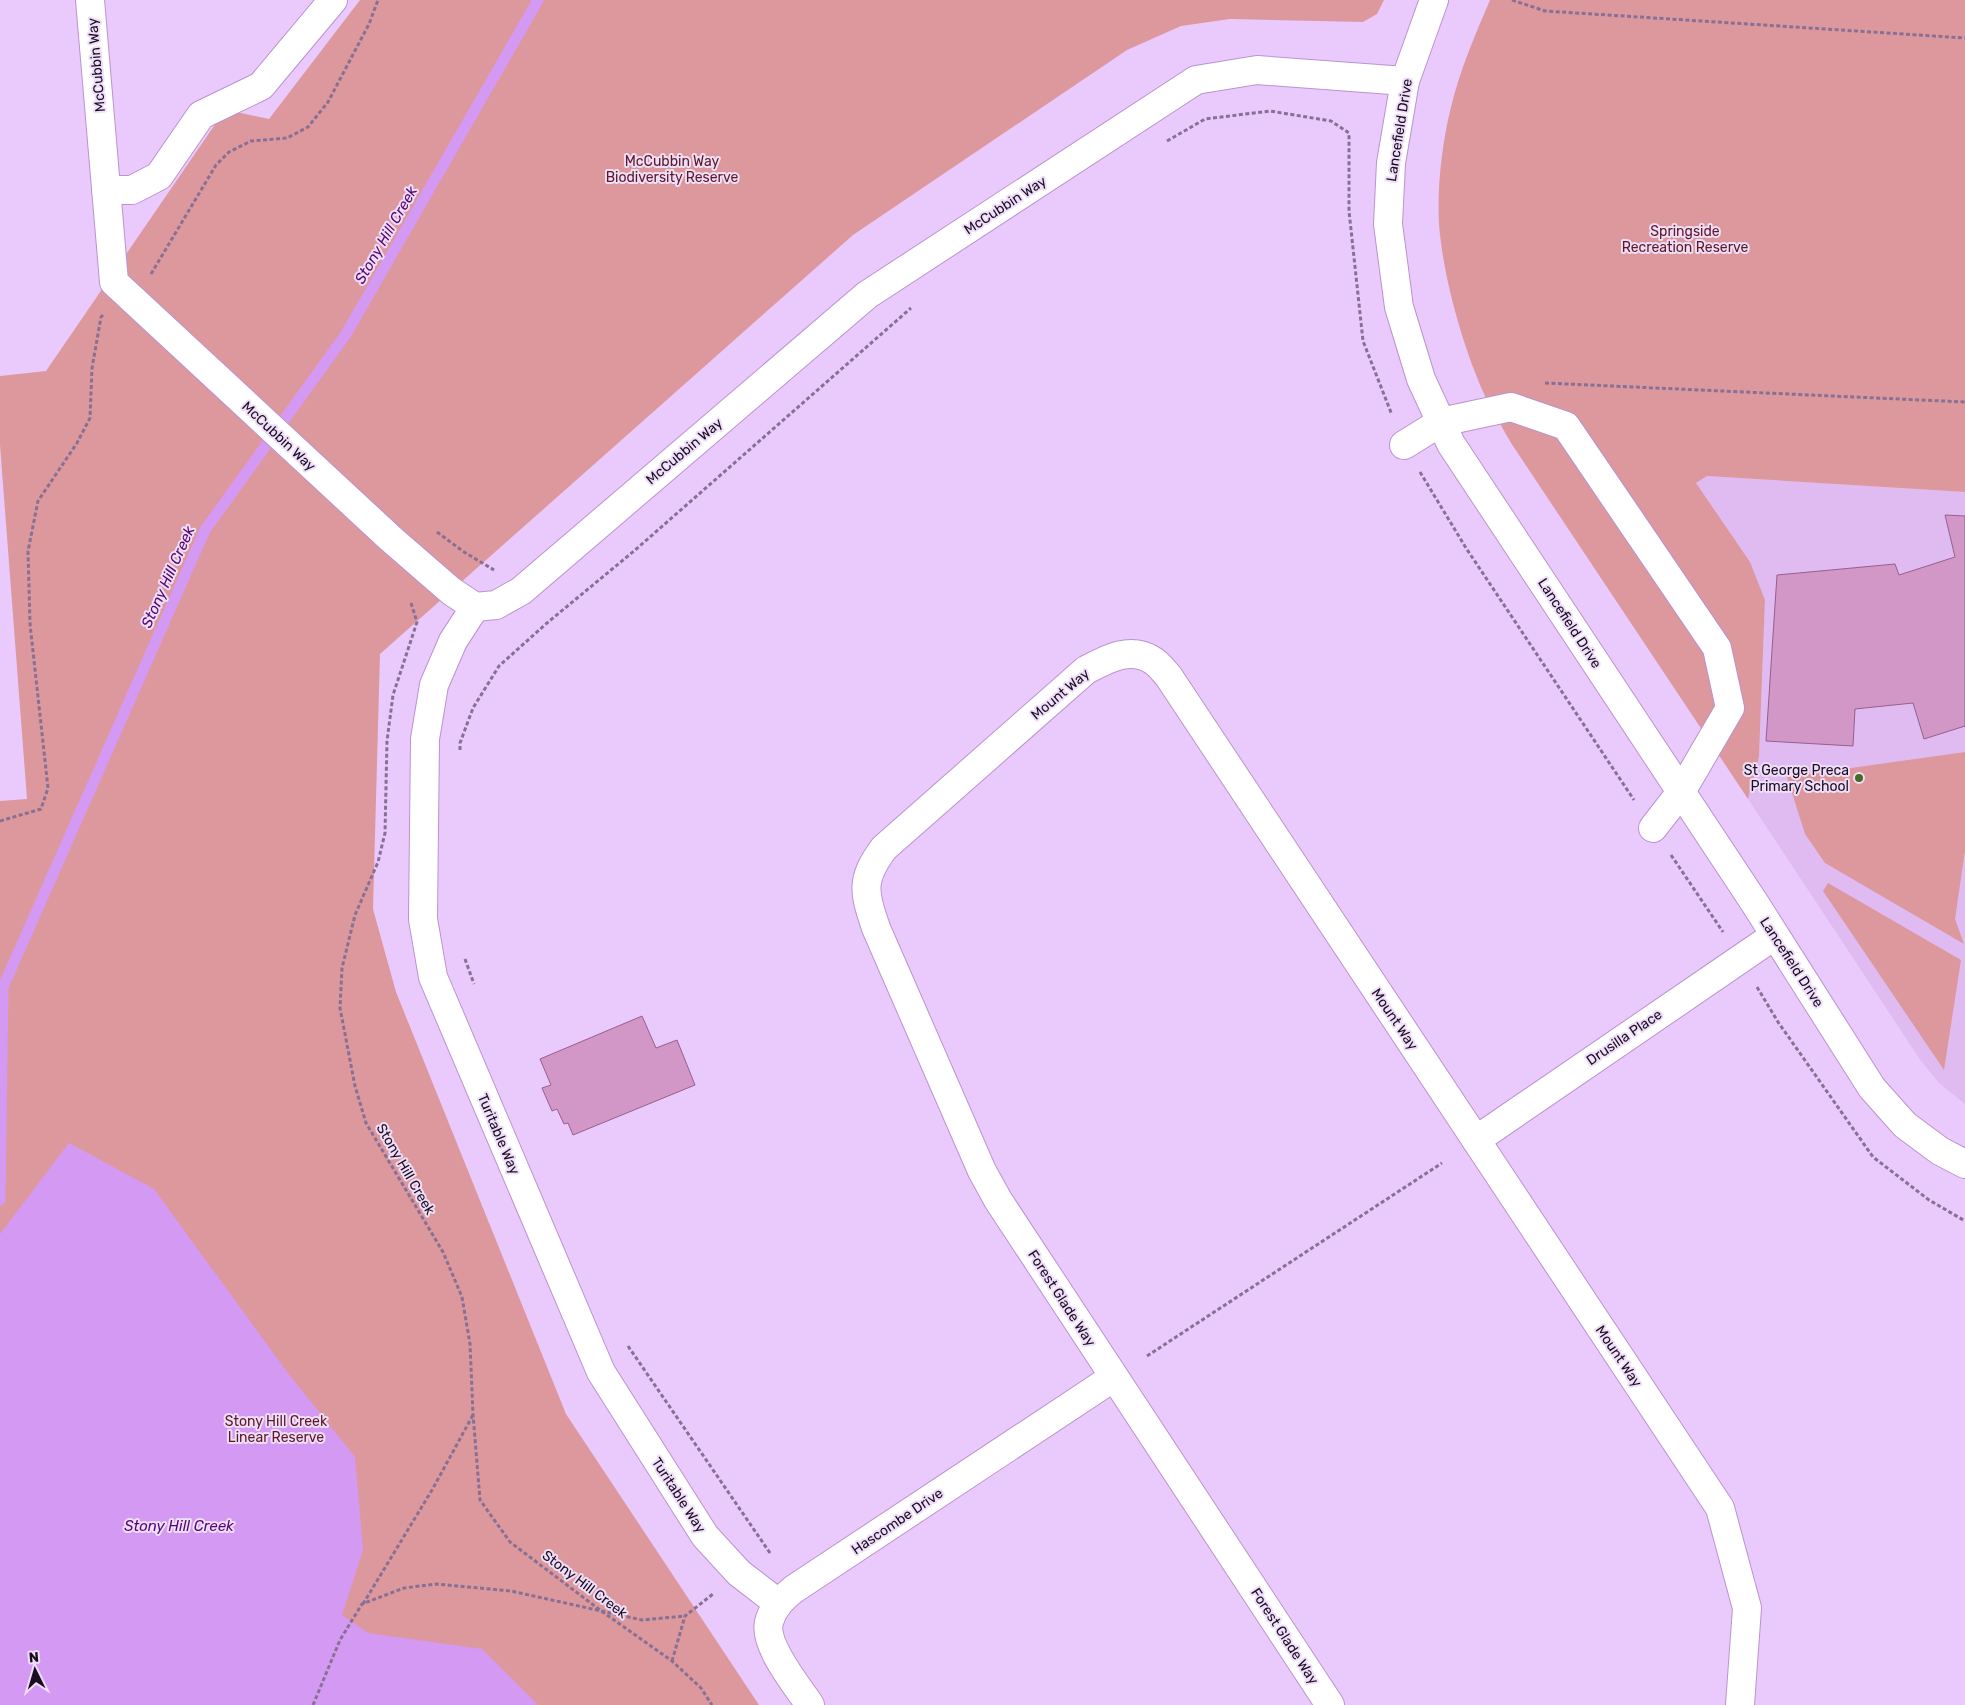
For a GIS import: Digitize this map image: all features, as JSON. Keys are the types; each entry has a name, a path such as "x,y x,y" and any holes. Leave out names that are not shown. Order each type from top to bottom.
{"street":[{"name":"McCubbin Way","path":"90,0 114,282 390,538 451,591 475,607 496,605 520,591 867,295 1196,80 1257,70 1405,81"},
{"path":"106,190 132,190 159,176 201,115 261,86 333,0"},
{"name":"Lancefield Drive","path":"1434,0 1405,81 1391,163 1388,224 1399,307 1421,378 1451,444 1754,902 1872,1088 1904,1124 1940,1152 1965,1164"},
{"path":"1404,445 1441,422 1511,407 1566,426 1717,648 1730,708 1681,792 1653,828"},
{"name":"Turitable Way","path":"475,607 453,641 434,685 425,739 424,919 433,977 601,1372 705,1536 739,1573 778,1603"},
{"name":"Mount Way","path":"876,859 884,848 1086,670 1107,659 1122,654 1136,654 1153,660 1180,693 1720,1508 1747,1608 1740,1705"},
{"name":"Forest Glade Way","path":"876,859 865,886 868,904 876,928 982,1171 998,1200 1330,1705"},
{"name":"Drusilla Place","path":"1476,1140 1774,936"},
{"name":"Hascombe Drive","path":"810,1705 774,1651 769,1637 768,1624 778,1603 794,1589 1114,1377"}],"path":[{"path":"0,821 41,810 48,788 30,624 28,551 38,501 77,443 90,418 92,368 100,317 149,278 216,165 229,152 250,141 287,138 308,127 328,102 369,24 378,0"},
{"path":"1512,0 1545,11 1965,38"},
{"path":"1511,407 1527,382 1965,402"},
{"name":"Stony Hill Creek","path":"406,597 412,604 416,622 393,695 387,741 385,833 378,862 355,915 342,968 340,1008 355,1086 366,1123 443,1252 462,1297 470,1344 480,1500 510,1542 600,1610 672,1661 701,1688 712,1705"},
{"path":"1146,1356 1442,1163"},
{"path":"313,1705 340,1640 432,1490 473,1414"},
{"path":"672,1661 686,1616 739,1573 771,1555"},
{"path":"362,1604 404,1588 436,1584 511,1591 642,1620 686,1616"}],"shaded area":[{"name":"St George Preca Primary School","path":"1707,476 1965,492 1965,1104 1939,1083 1921,1061 1748,799 1759,757 1765,600 1696,483"}],"green space":[{"name":"Stony Hill Creek Linear Reserve","path":"360,0 1384,0 1377,14 1363,22 1230,19 1181,26 1127,50 853,235 380,654 373,909 396,992 566,1414 759,1705 0,1705 0,801 27,799 0,445 0,376 46,371 216,123 236,112 269,119"},
{"name":"Springside Recreation Reserve","path":"1490,0 1965,0 1965,492 1707,476 1696,483 1750,562 1765,600 1759,757 1748,799 1511,443 1485,396 1469,356 1455,312 1441,245 1439,224 1440,180 1445,135 1455,93 1468,53"},
{"path":"1965,752 1965,851 1955,919 1964,944 1825,863 1805,834 1787,777"},
{"path":"1828,883 1961,960 1944,1070 1823,891"}],"water":[{"name":"Stony Hill Creek","path":"69,1143 154,1189 287,1372 355,1457 363,1550 342,1615 368,1633 482,1649 538,1705 0,1705 0,1234"}],"building":[{"path":"1945,515 1965,516 1965,726 1924,739 1913,703 1855,709 1853,746 1766,741 1777,575 1895,564 1899,575 1955,557"},
{"path":"642,1016 656,1048 677,1040 695,1085 573,1135 568,1123 564,1124 557,1109 552,1111 542,1088 551,1085 540,1059"}],"waterway":[{"name":"Stony Hill Creek","path":"0,1200 3,987 205,530 346,334 538,0"}],"place":[{"name":"St George Preca Primary School","path":"1859,778"}],"park label":[{"name":"McCubbin Way Biodiversity Reserve","path":"672,170"}]}
